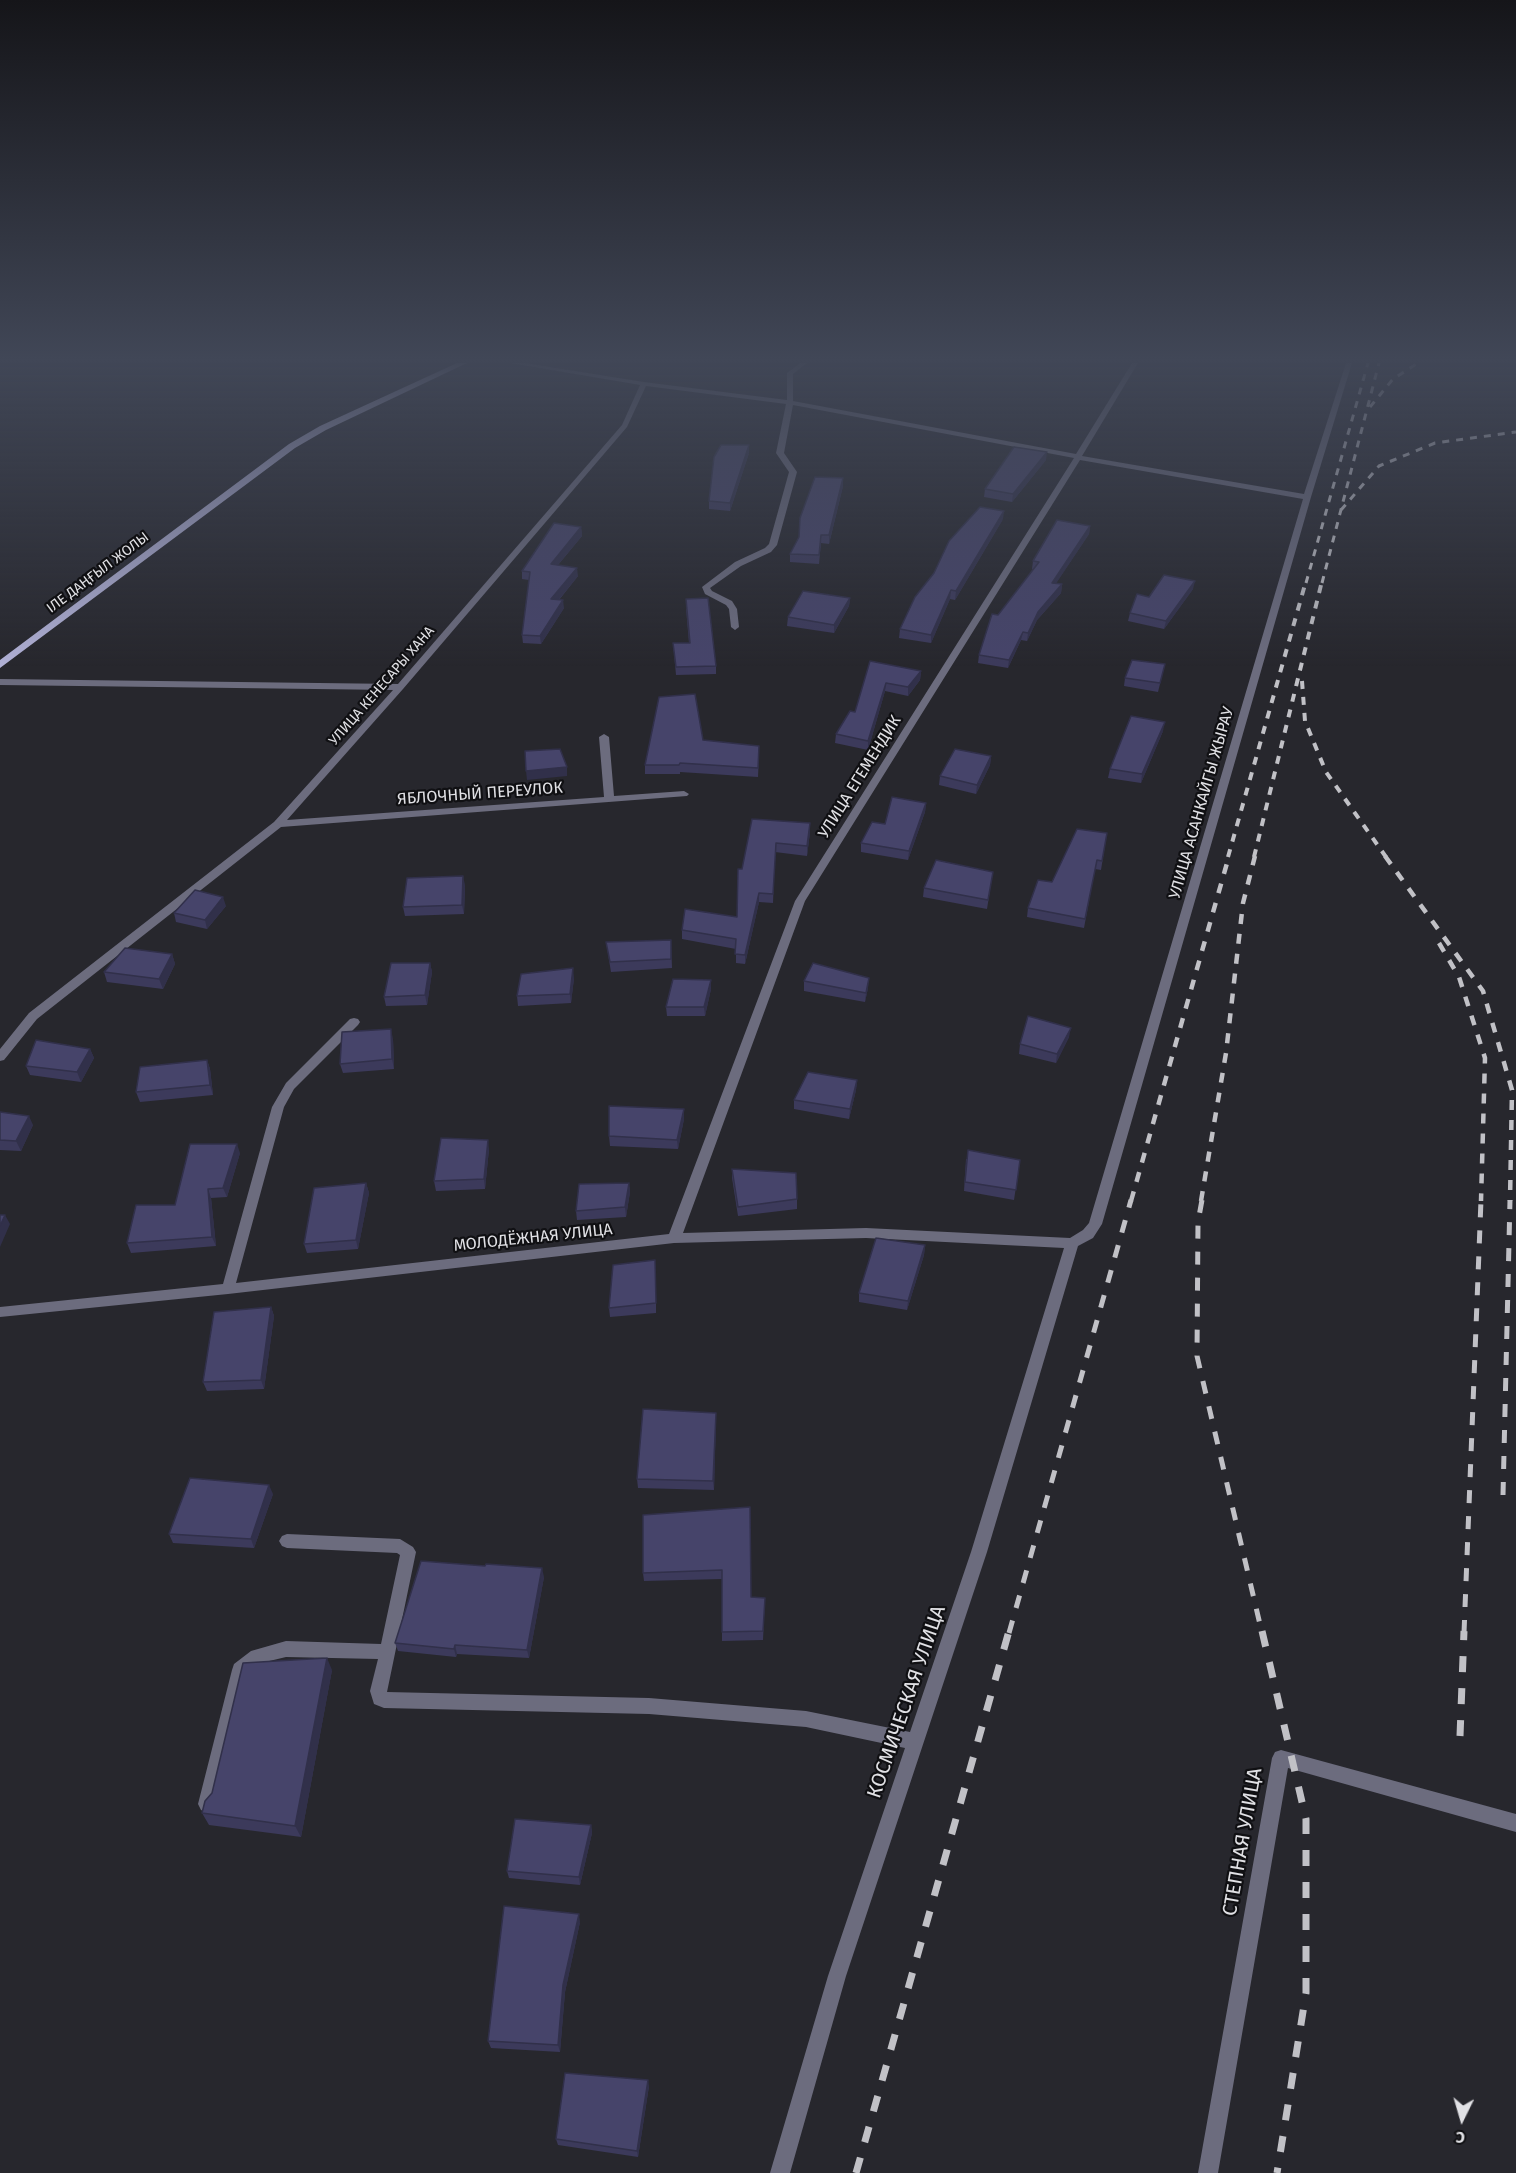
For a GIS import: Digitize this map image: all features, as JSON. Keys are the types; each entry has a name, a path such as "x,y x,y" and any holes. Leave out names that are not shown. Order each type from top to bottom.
{"main road":[{"name":"ІЛЕ ДАҢҒЫЛ ЖОЛЫ","path":"0,665 267,464"}],"street":[{"name":"УЛИЦА КЕНЕСАРЫ ХАНА","path":"0,1057 33,1016 278,824 400,687 592,464"},
{"path":"735,627 733,609 729,603 708,592 706,587 738,564 768,550 773,545 793,472 788,464"},
{"name":"УЛИЦА ЕГЕМЕНДИК","path":"674,1238 800,901 1073,464"},
{"path":"1119,464 1307,498"},
{"name":"УЛИЦА АСАНКАЙГЫ ЖЫРАУ","path":"1072,1243 1088,1234 1095,1224 1317,464"},
{"path":"0,682 400,687"},
{"path":"604,737 609,800"},
{"name":"ЯБЛОЧНЫЙ ПЕРЕУЛОК","path":"278,824 684,794"},
{"path":"228,1289 278,1107 290,1086 354,1022"},
{"name":"МОЛОДЁЖНАЯ УЛИЦА","path":"0,1312 228,1289 674,1238 866,1233 1072,1243"},
{"name":"КОСМИЧЕСКАЯ УЛИЦА","path":"780,2173 837,1976 980,1551 1072,1243"},
{"path":"287,1541 400,1546 408,1552 378,1691 380,1698 384,1700 649,1706 806,1719 916,1742"},
{"path":"207,1804 240,1670 248,1663 257,1656 286,1649 388,1652"},
{"name":"СТЕПНАЯ УЛИЦА","path":"1208,2173 1281,1758 1516,1823"}],"building":[{"path":"713,464 743,464 730,503 709,501"},
{"path":"1002,464 1037,464 1013,494 985,489"},
{"path":"815,477 843,478 829,535 821,535 819,555 790,554 799,537 800,518"},
{"path":"980,507 1004,511 956,591 951,590 931,635 900,629 915,597 934,573 949,541"},
{"path":"1057,520 1090,526 1052,583 1062,584 1038,612 1028,633 1023,632 1009,660 979,655 992,614 998,615 1039,562 1033,561"},
{"path":"554,523 581,527 551,564 577,568 551,599 563,600 540,636 522,635 530,572 522,571"},
{"path":"1164,575 1195,581 1166,621 1130,613 1137,594 1149,597"},
{"path":"803,591 850,598 834,625 788,617"},
{"path":"708,598 716,666 676,667 673,643 690,643 686,599"},
{"path":"1132,660 1165,664 1160,683 1125,678"},
{"path":"870,661 921,671 908,687 886,683 868,741 836,734 850,711 855,712"},
{"path":"695,694 703,740 759,746 758,768 680,763 679,765 645,765 659,697"},
{"path":"1131,716 1165,722 1142,774 1110,769"},
{"path":"560,749 567,767 526,771 525,751"},
{"path":"955,749 991,756 977,785 940,776"},
{"path":"892,797 926,803 909,851 861,843 872,822 885,824"},
{"path":"752,819 810,823 807,846 776,843 773,894 759,893 745,955 735,954 736,939 682,930 685,909 737,917 738,869 742,869"},
{"path":"1077,829 1107,833 1102,861 1097,860 1085,919 1028,908 1038,880 1052,882"},
{"path":"936,860 993,872 988,900 924,888"},
{"path":"463,876 462,905 403,907 407,878"},
{"path":"195,890 223,897 205,920 174,913"},
{"path":"671,940 671,959 610,962 606,942"},
{"path":"125,948 172,954 159,979 104,972"},
{"path":"391,963 430,963 425,995 384,997"},
{"path":"813,963 869,978 866,993 804,981"},
{"path":"573,968 570,994 517,996 521,974"},
{"path":"673,979 711,980 704,1007 666,1007"},
{"path":"1028,1016 1071,1028 1057,1054 1020,1044"},
{"path":"391,1029 392,1059 340,1064 342,1032"},
{"path":"36,1040 90,1049 77,1072 26,1066"},
{"path":"207,1060 210,1085 136,1092 140,1067"},
{"path":"808,1072 857,1080 850,1109 794,1100"},
{"path":"609,1106 684,1109 677,1140 609,1136"},
{"path":"0,1112 29,1116 16,1141 0,1140"},
{"path":"441,1138 488,1140 484,1179 434,1181"},
{"path":"190,1144 237,1144 223,1188 208,1189 212,1237 127,1243 136,1205 175,1205"},
{"path":"968,1150 1020,1160 1016,1190 965,1182"},
{"path":"732,1169 796,1173 797,1199 738,1207"},
{"path":"366,1183 356,1240 304,1244 314,1188"},
{"path":"629,1183 625,1207 576,1211 579,1184"},
{"path":"0,1215 5,1215 0,1226"},
{"path":"876,1238 925,1245 908,1301 859,1293"},
{"path":"655,1260 656,1303 609,1308 613,1265"},
{"path":"271,1307 261,1380 203,1382 214,1312"},
{"path":"643,1409 716,1413 713,1481 637,1479"},
{"path":"190,1478 269,1485 251,1539 169,1534"},
{"path":"750,1507 751,1597 765,1598 763,1631 722,1632 722,1570 643,1573 643,1515"},
{"path":"421,1561 542,1568 527,1650 455,1645 454,1649 395,1643"},
{"path":"327,1658 295,1826 202,1813 205,1801 212,1793 243,1663"},
{"path":"515,1819 591,1825 579,1877 507,1871"},
{"path":"504,1906 579,1914 563,1985 558,2045 488,2041"},
{"path":"565,2073 648,2080 637,2151 556,2139"}],"railway":[{"path":"1306,583 1339,464"},
{"path":"1322,583 1353,464"},
{"path":"1341,510 1383,464"},
{"path":"1228,857 1306,581"},
{"path":"1254,857 1322,581"},
{"path":"1302,681 1305,721 1326,772 1386,857"},
{"path":"1131,1201 1229,856"},
{"path":"1201,1201 1226,1053 1243,903 1255,856"},
{"path":"1385,856 1483,991 1512,1090 1510,1201"},
{"path":"1439,943 1459,977 1485,1058 1481,1201"},
{"path":"1009,1633 1131,1200"},
{"path":"1202,1200 1198,1222 1197,1356 1262,1633"},
{"path":"1464,1633 1481,1200"},
{"path":"1503,1495 1510,1200"},
{"path":"856,2173 1009,1631"},
{"path":"1262,1631 1306,1819 1306,1993 1277,2173"},
{"path":"1460,1736 1464,1631"}]}
